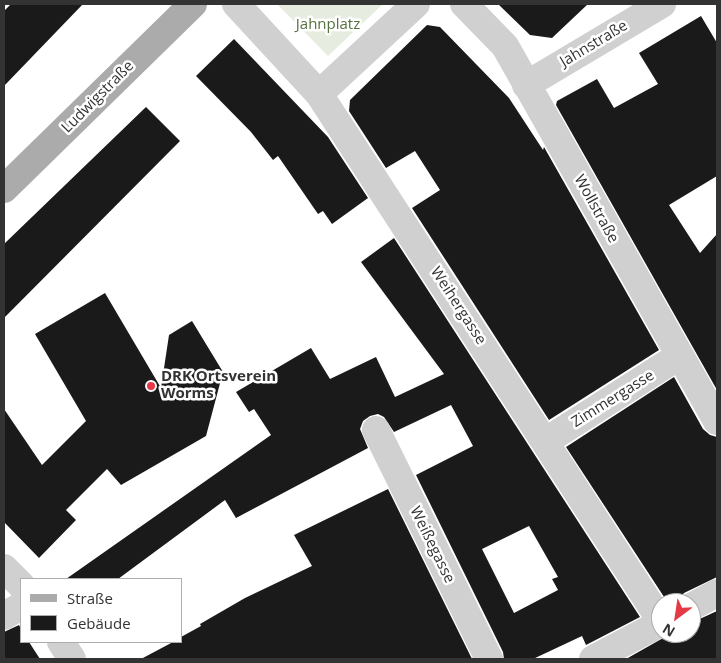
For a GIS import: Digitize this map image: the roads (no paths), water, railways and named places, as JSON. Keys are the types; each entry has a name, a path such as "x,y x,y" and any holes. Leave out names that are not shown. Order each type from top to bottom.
{"main road":[{"name":"Ludwigstraße","path":"4,189 193,4"}],"street":[{"name":"Weihergasse","path":"236,4 320,94 651,606"},
{"path":"320,94 416,4"},
{"name":"Wollstraße","path":"464,4 505,46 717,421"},
{"name":"Jahnstraße","path":"526,85 662,4"},
{"name":"Zimmergasse","path":"546,441 679,356"},
{"name":"Weißegasse","path":"376,430 489,659"},
{"path":"4,568 20,585"},
{"path":"701,602 717,593"},
{"path":"4,616 20,607"},
{"path":"593,659 651,627"},
{"path":"62,643 72,659"}],"place":[{"name":"DRK Ortsverein Worms","path":"151,386"}],"park label":[{"name":"Jahnplatz","path":"328,25"}]}
